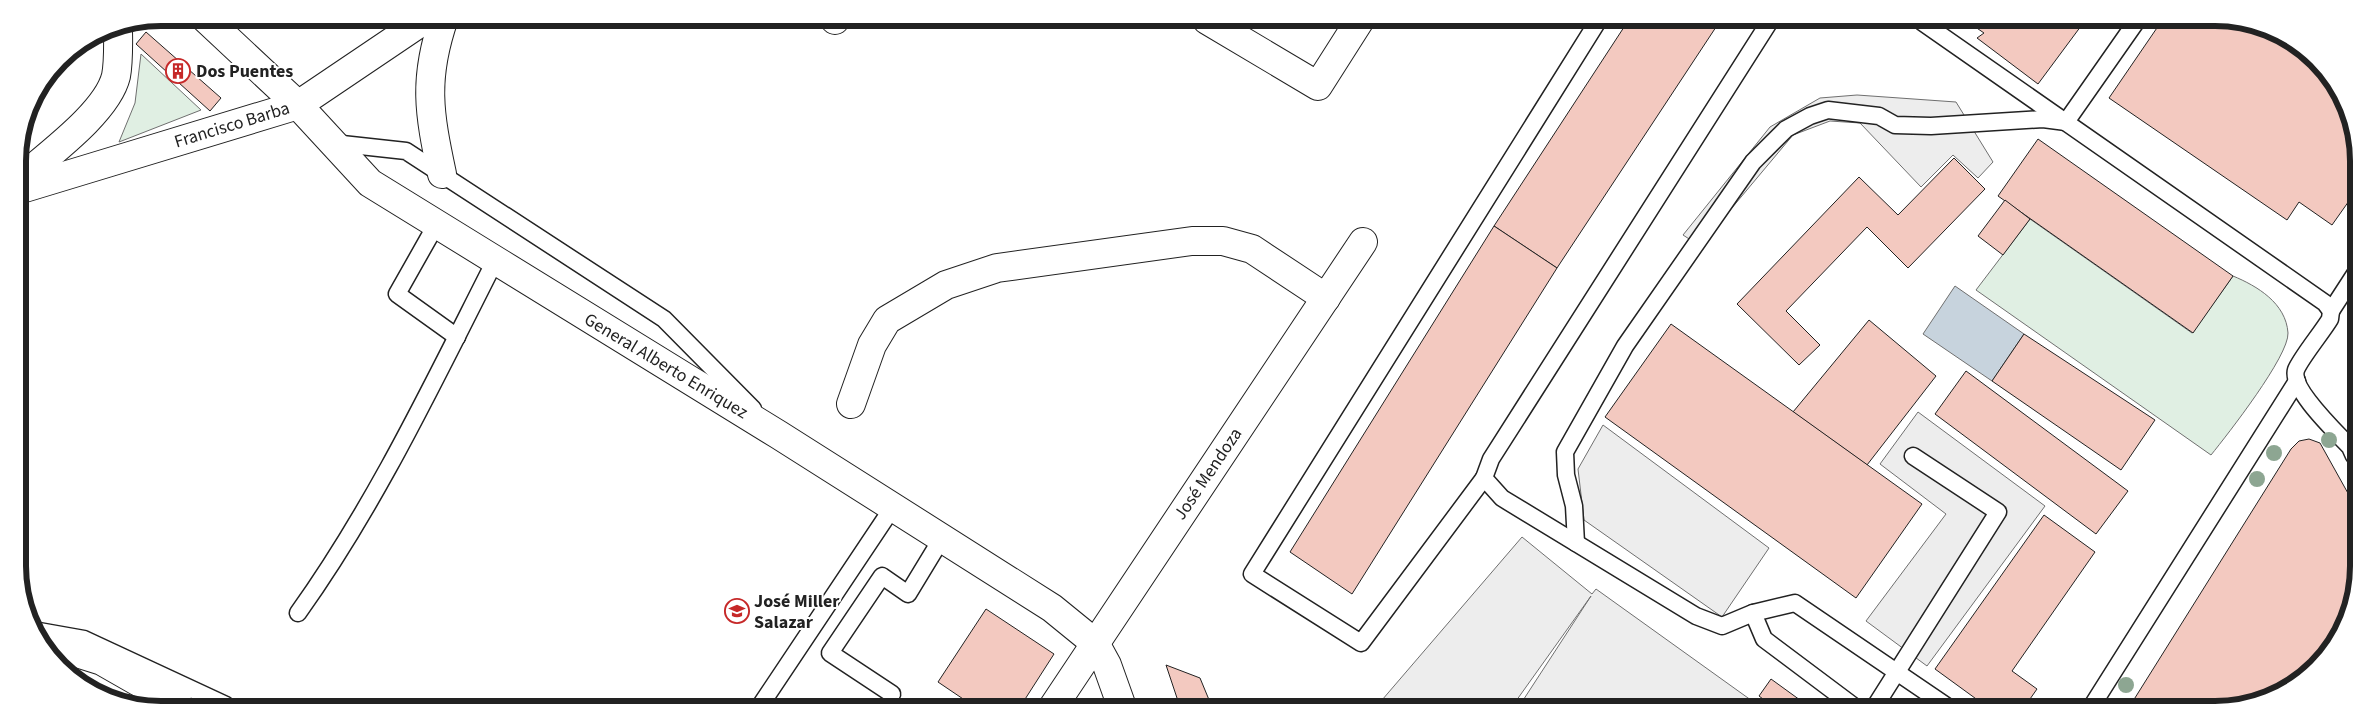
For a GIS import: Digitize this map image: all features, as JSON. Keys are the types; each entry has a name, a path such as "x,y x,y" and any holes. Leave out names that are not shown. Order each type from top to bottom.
{"street":[{"path":"1218,26 1318,86 1356,26"},
{"name":"General Alberto Enriquez","path":"215,27 298,104 370,183 779,435 1052,608 1095,643 1107,665 1120,701"},
{"name":"Francisco Barba","path":"27,187 298,104 414,27"},
{"path":"441,27 429,78 430,119 442,174"},
{"path":"27,173 94,114 110,90 118,62 118,34"},
{"path":"850,404 872,345 886,320 946,285 997,268 1192,241 1223,241 1252,249 1326,298"},
{"name":"José Mendoza","path":"1057,701 1363,242"},
{"path":"52,645 102,661 172,701"}],"lane":[{"path":"1595,26 1252,574 1361,643 1484,478 1491,459 1767,26"},
{"path":"1928,26 2325,303 2331,311"},
{"path":"2066,122 2133,26"},
{"path":"1576,543 1574,506 1566,475 1565,452 1625,346 1753,162 1786,129 1810,116 1828,110 1879,116 1895,125 1931,126 2043,119 2066,122"},
{"path":"333,143 406,151 664,319 779,435"},
{"path":"436,225 397,294 457,337"},
{"path":"298,613 331,567 372,496 457,337 495,261"},
{"path":"2350,282 2331,311 2330,318 2296,370 2297,381 2306,399 2350,447"},
{"path":"2096,700 2297,381"},
{"path":"1879,700 1998,512 1913,456"},
{"path":"1484,478 1502,498 1696,616 1722,626 1754,614 1795,603 1938,700"},
{"path":"764,701 892,507"},
{"path":"892,694 830,653 882,576 908,594 942,538"},
{"path":"1754,614 1764,639 1846,700"},
{"path":"43,632 84,639 217,701"}],"green space":[{"path":"141,54 201,110 119,142 135,103"},
{"path":"2030,219 2192,333 2233,276 2251,285 2276,304 2286,322 2288,333 2286,344 2269,376 2211,455 1976,290"}],"shaded area":[{"path":"1857,95 1956,102 1993,162 1978,178 1953,155 1921,187 1860,123 1830,121 1793,135 1700,246 1683,235 1770,127 1820,98"},
{"path":"1955,286 2024,334 1992,381 1923,334"},
{"path":"1918,412 2045,506 1927,666 1866,621 1946,514 1880,464"},
{"path":"1603,425 1769,548 1722,617 1584,520 1578,469"},
{"path":"1522,537 1592,594 1596,589 1751,700 1523,700 1591,596 1516,700 1382,700"}],"building":[{"path":"1625,26 1717,26 1557,268 1494,226"},
{"path":"1974,26 2081,26 2038,84 1977,38 1984,33"},
{"path":"2158,26 2232,27 2266,37 2282,44 2304,60 2327,86 2336,101 2343,118 2349,144 2350,200 2332,225 2299,202 2287,220 2109,98"},
{"name":"Dos Puentes","path":"146,32 221,98 210,111 136,44"},
{"path":"2038,139 2233,276 2193,333 1998,196"},
{"path":"1954,158 1985,189 1908,268 1867,227 1786,311 1820,345 1799,365 1737,304 1859,177 1898,215"},
{"path":"2005,200 2030,219 2003,255 1978,236"},
{"path":"1494,226 1557,268 1352,594 1290,552"},
{"path":"1869,320 1936,376 1867,465 1793,412"},
{"path":"1671,324 1922,504 1856,598 1605,417"},
{"path":"2024,334 2155,420 2121,470 1992,381"},
{"path":"1966,371 2128,491 2096,534 1935,414"},
{"path":"2309,439 2320,443 2350,497 2349,583 2345,601 2332,633 2316,655 2290,678 2250,696 2224,700 2134,700 2291,449 2299,441"},
{"path":"2044,515 2095,552 2012,671 2037,689 2029,700 1978,700 1935,669"},
{"path":"986,609 1054,654 1024,701 966,701 938,682"},
{"path":"1166,665 1200,678 1209,700 1178,701"},
{"path":"1771,679 1800,700 1765,700 1759,696"}],"place":[{"name":"Dos Puentes","path":"178,71"},
{"name":"José Miller Salazar","path":"737,611"}]}
